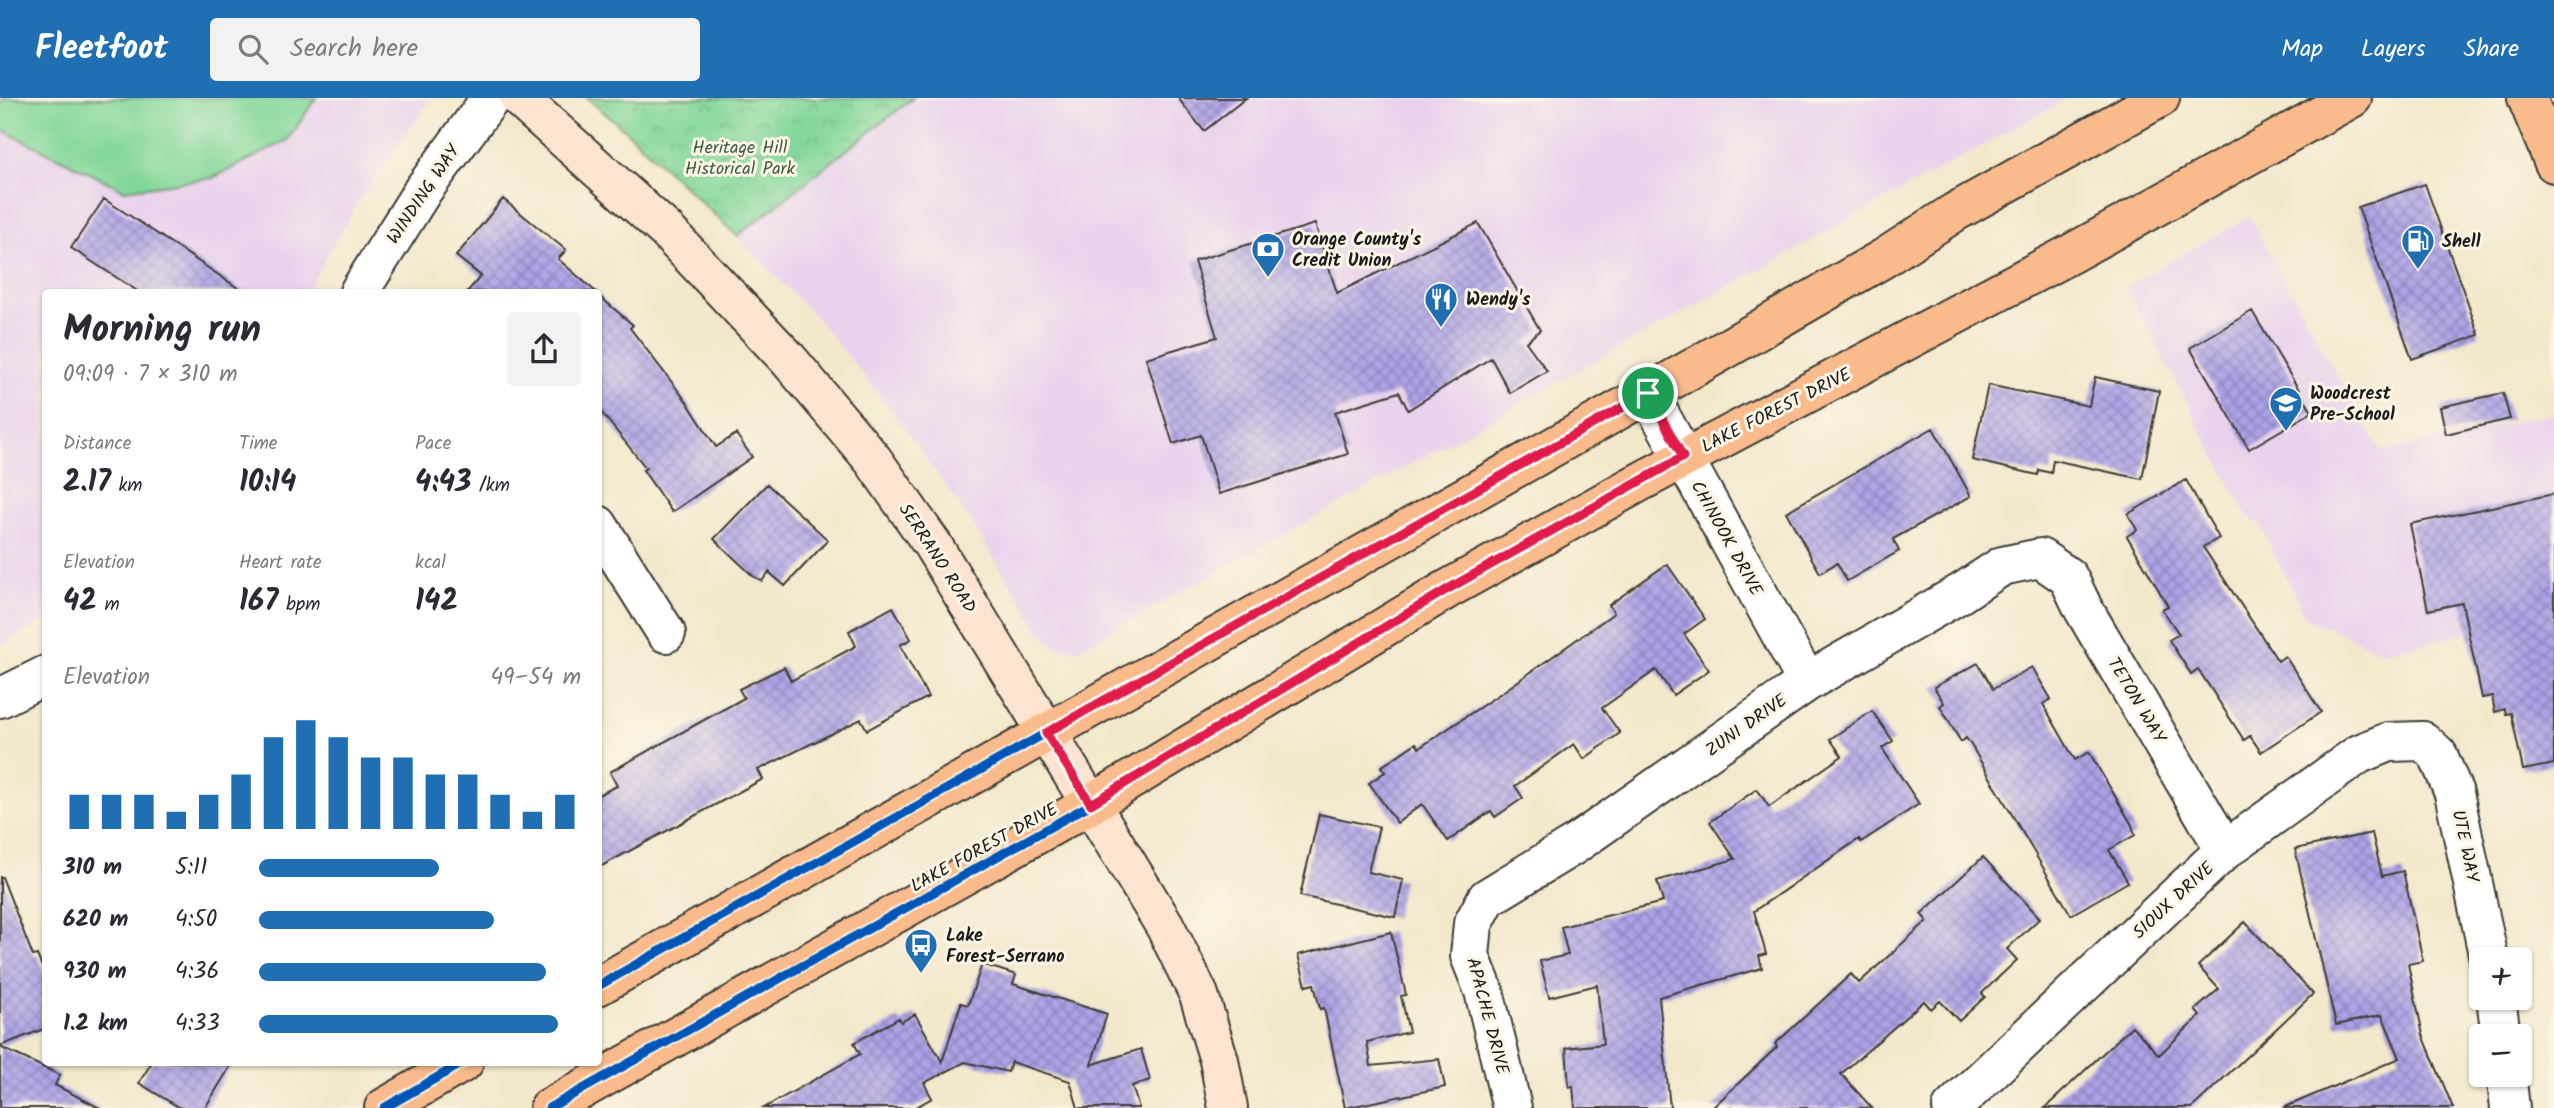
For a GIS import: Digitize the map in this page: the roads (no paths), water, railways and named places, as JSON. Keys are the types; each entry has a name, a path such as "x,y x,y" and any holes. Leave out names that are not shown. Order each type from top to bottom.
{"main road":[{"path":"602,984 1648,393 1884,258 1955,212 2160,98"},
{"name":"LAKE FOREST DRIVE","path":"549,1108 1091,804 1446,590 1683,457 2071,253 2352,98"},
{"path":"2527,98 2554,163"},
{"path":"384,1108 457,1066"}],"street":[{"name":"WINDING WAY","path":"361,289 423,190 491,98"},
{"name":"SERRANO ROAD","path":"519,98 666,230 788,359 864,450 932,544 1165,926 1199,995 1219,1060 1228,1108"},
{"name":"CHINOOK DRIVE","path":"1648,393 1807,682"},
{"path":"602,531 666,632"},
{"name":"ZUNI DRIVE","path":"1473,924 1487,898 1574,845 1807,682 1961,593 2002,566 2040,558"},
{"name":"TETON WAY","path":"2040,558 2068,577 2084,610 2225,850"},
{"path":"0,698 42,677"},
{"name":"SIOUX DRIVE","path":"1952,1108 2225,850 2359,754 2388,742 2423,741"},
{"name":"UTE WAY","path":"2423,741 2438,755 2454,793 2487,947"},
{"name":"APACHE DRIVE","path":"1473,924 1470,956 1484,991 1512,1108"},
{"path":"2508,1087 2510,1108"}],"place":[{"name":"Shell","path":"2418,271"},
{"name":"Orange County's Credit Union","path":"1268,279"},
{"name":"Wendy's","path":"1441,329"},
{"name":"Woodcrest Pre-School","path":"2286,433"},
{"name":"Lake Forest-Serrano","path":"921,975"}],"park label":[{"name":"Heritage Hill Historical Park","path":"740,157"}]}
